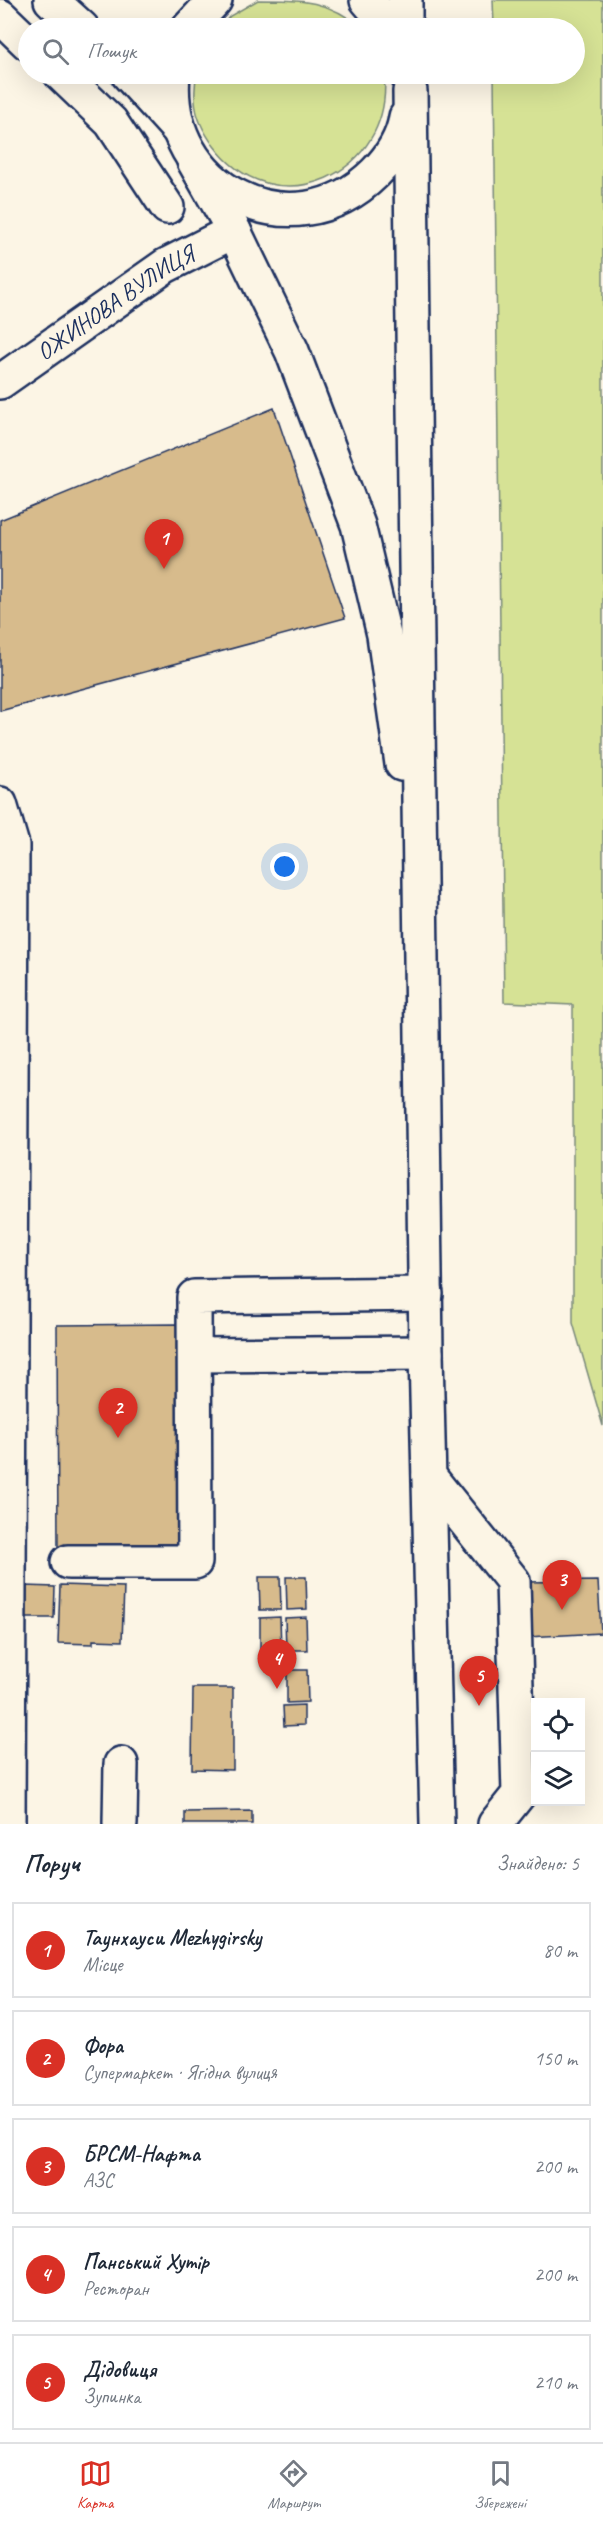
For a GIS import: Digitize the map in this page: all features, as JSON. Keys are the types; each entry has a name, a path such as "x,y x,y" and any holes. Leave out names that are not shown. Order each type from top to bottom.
{"main road":[{"path":"51,0 71,18"},
{"path":"198,18 215,0"},
{"path":"367,0 382,18"},
{"path":"405,0 405,18"},
{"path":"0,16 18,33"},
{"path":"71,84 111,122 167,207"},
{"path":"137,84 177,128 234,231 292,351 358,525 384,634 420,880"},
{"path":"172,84 171,95 177,128"},
{"path":"194,161 221,188 254,204 291,210 328,204 361,187 388,161 405,128 409,84"},
{"path":"409,84 426,1353 437,1824"},
{"name":"ОЖИНОВА ВУЛИЦЯ","path":"0,382 165,266 234,231"},
{"path":"0,804 12,845 5,1432 8,1824"},
{"path":"68,1562 195,1562 194,1297 426,1294"},
{"path":"195,1355 426,1353"},
{"path":"429,1476 513,1581 519,1794 495,1824"},
{"path":"120,1824 121,1764"}],"green space":[{"path":"258,0 289,0 326,7 348,18 228,18"},
{"path":"493,0 603,0 603,1426 573,1323 573,1005 504,1002 494,84 585,84 585,18 494,18"},
{"path":"196,84 383,84 382,109 371,139 351,162 326,178 297,186 268,183 239,171 214,146 201,125 195,94"}],"building":[{"path":"274,408 345,618 0,711 0,520"},
{"path":"179,1324 180,1550 58,1551 57,1325"},
{"path":"259,1577 280,1577 281,1610 260,1610"},
{"path":"286,1577 306,1577 307,1609 287,1610"},
{"path":"598,1581 601,1633 527,1637 524,1582"},
{"path":"60,1585 124,1587 122,1641 93,1640 93,1644 58,1643"},
{"path":"25,1586 55,1587 54,1618 24,1618"},
{"path":"280,1617 281,1650 260,1650 260,1618"},
{"path":"306,1617 307,1650 286,1650 285,1618"},
{"path":"287,1670 307,1670 308,1702 287,1703"},
{"path":"193,1688 233,1688 233,1770 192,1769"},
{"path":"304,1705 304,1725 284,1726 283,1706"},
{"path":"252,1811 252,1824 185,1824 185,1812"}],"place":[{"name":"Таунхауси Mezhygirsky","path":"164,569"},
{"name":"Фора","path":"118,1438"},
{"name":"БРСМ-Нафта","path":"562,1610"},
{"name":"Панський Хутір","path":"277,1689"},
{"name":"Дідовиця","path":"479,1706"}]}
